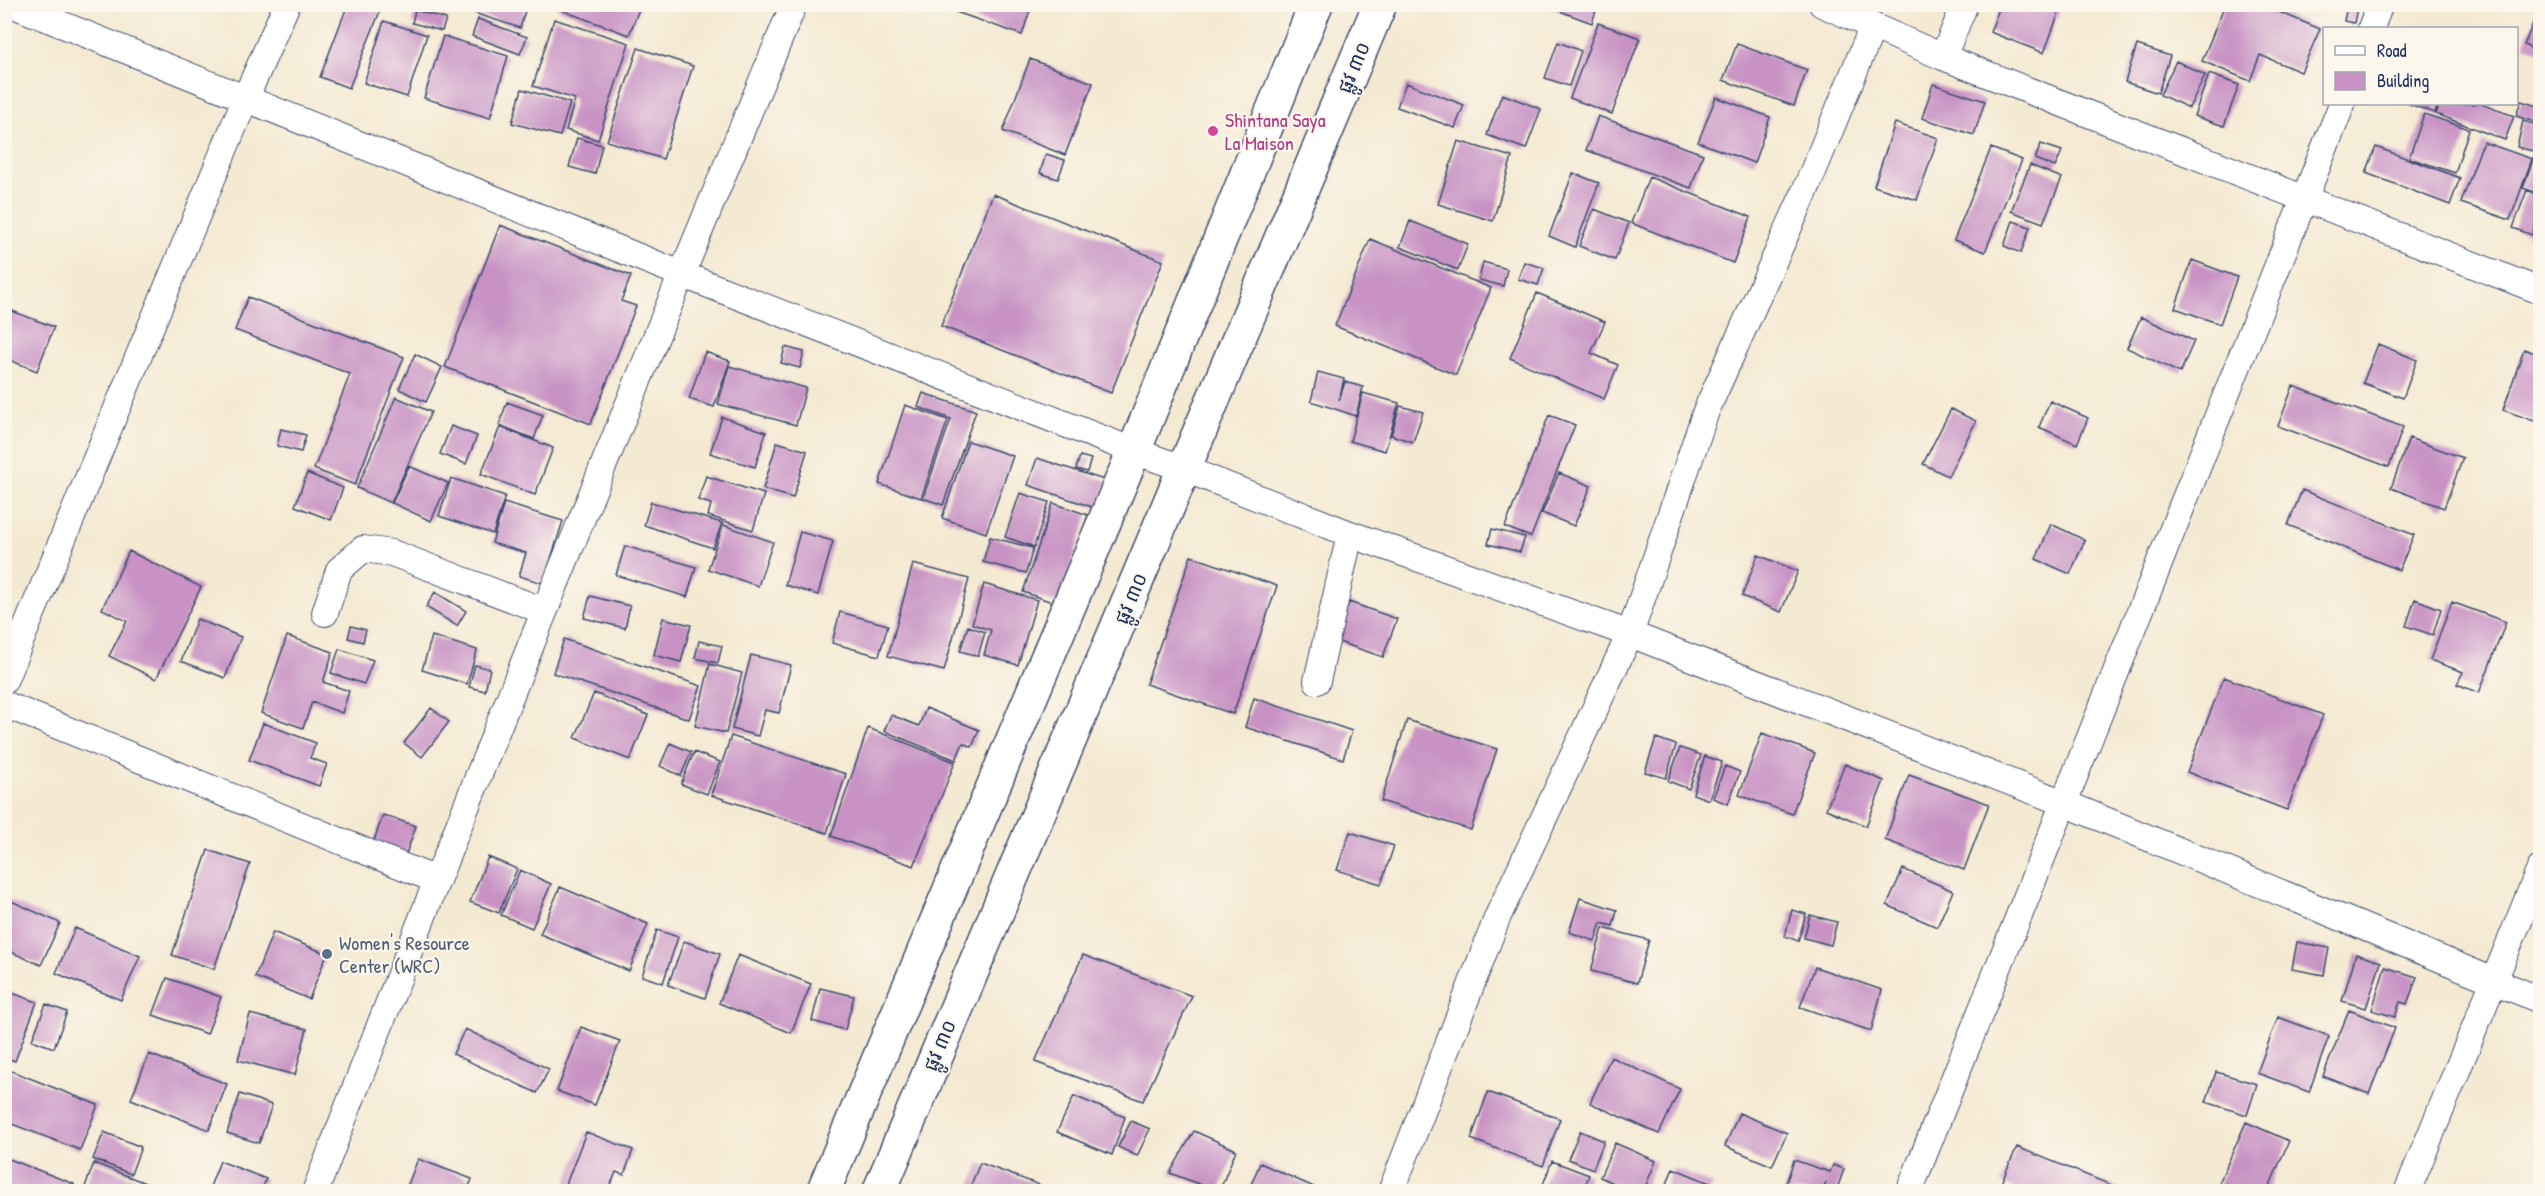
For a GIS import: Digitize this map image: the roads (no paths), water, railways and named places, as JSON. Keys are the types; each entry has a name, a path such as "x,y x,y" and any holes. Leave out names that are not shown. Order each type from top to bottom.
{"street":[{"path":"11,4 681,274 1134,451 1350,534 1630,634 2064,803 2541,999"},
{"path":"4,681 246,97 287,4"},
{"path":"315,1191 544,611 794,4"},
{"path":"823,1191 1134,451 1316,4"},
{"name":"ផ្លូវ ៣០","path":"879,1191 1380,4"},
{"path":"1822,4 1943,57 2541,291"},
{"path":"1943,57 1965,4"},
{"path":"2371,27 2380,4"},
{"path":"1391,1191 1498,916 1630,634 1706,411 1803,196 1873,26"},
{"path":"1909,1191 2342,105"},
{"path":"1317,681 1350,534"},
{"path":"325,613 339,570 363,549 392,553 544,611"},
{"path":"4,704 436,880"},
{"path":"2407,1191 2541,869"}],"place":[{"name":"Shintana Saya La Maison","path":"1213,131"},
{"name":"Women's Resource Center (WRC)","path":"327,954"}]}
